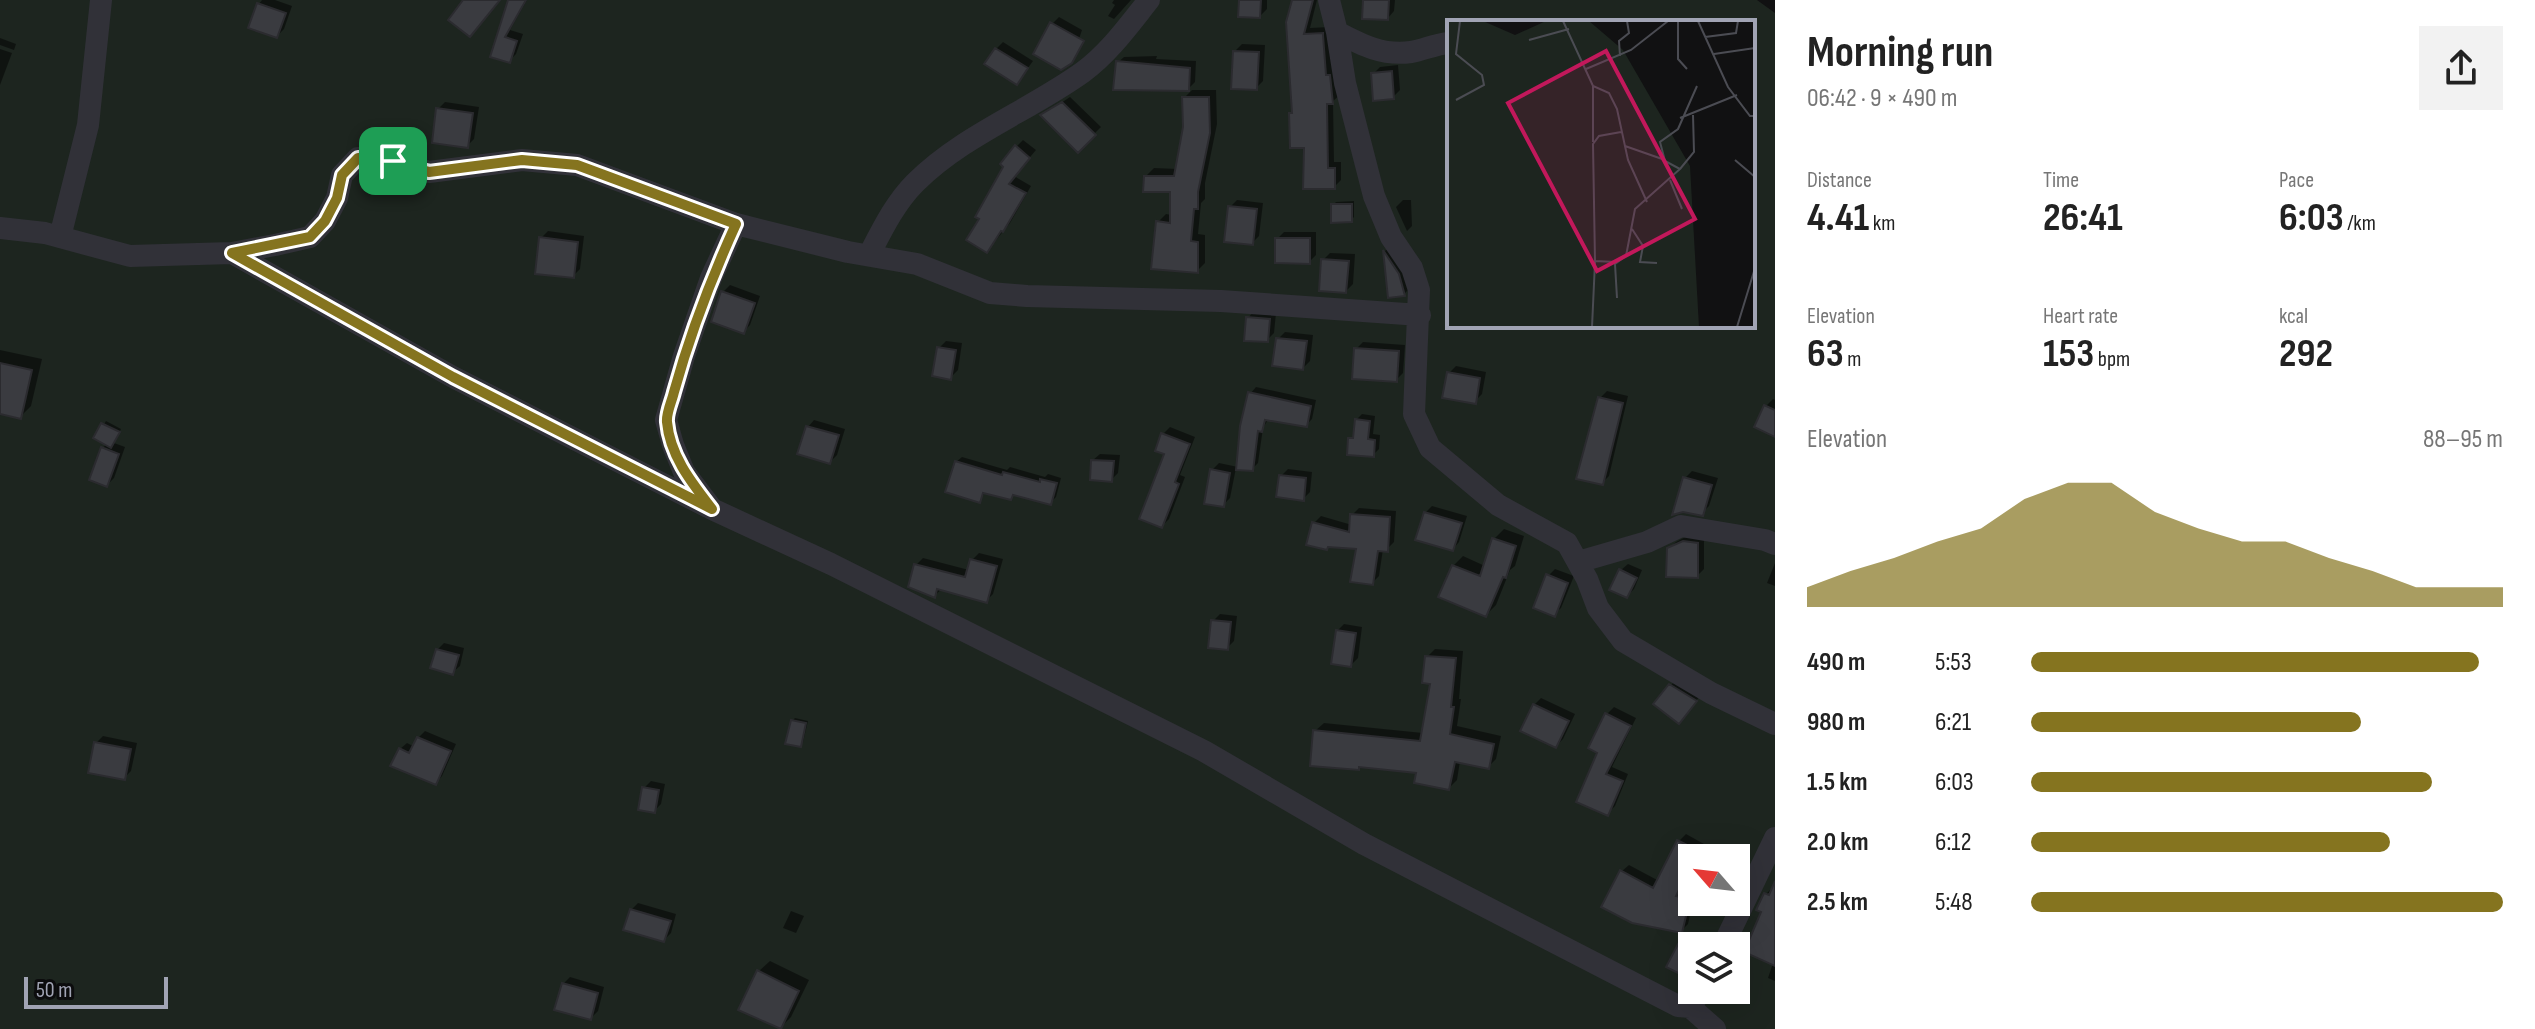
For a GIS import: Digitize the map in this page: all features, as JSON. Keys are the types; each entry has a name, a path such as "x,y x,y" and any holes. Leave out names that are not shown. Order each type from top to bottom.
{"street":[{"path":"60,237 88,125 101,0"},
{"path":"869,255 893,212 914,183 982,133 1085,71 1124,32 1149,0"},
{"path":"1329,0 1345,83 1374,196 1391,237 1412,268 1419,290 1414,414 1430,448 1498,505 1567,543 1598,608 1623,641 1711,693 1775,724"},
{"path":"1337,32 1367,47 1391,54 1416,52 1447,43"},
{"path":"0,228 60,237 130,256 232,253 310,237 325,221 337,198 342,175 358,158 393,161 429,172 522,160 577,165 736,224 834,249 917,264 990,293 1221,301 1420,315"},
{"path":"712,509 684,472 666,420 711,278 736,224"},
{"path":"232,253 453,377 712,509 831,564 1204,751 1377,851 1678,1006 1683,1004"},
{"path":"1578,562 1647,542 1681,526 1775,544"},
{"path":"1730,932 1775,838"},
{"path":"1699,1004 1715,1029"}],"shaded area":[{"path":"0,0 1757,0 1775,13 1775,1029 0,1029"}],"building":[{"path":"463,0 500,0 470,37 448,20"},
{"path":"508,0 526,0 505,37 517,41 510,63 490,57"},
{"path":"1239,0 1261,0 1260,18 1238,17"},
{"path":"1292,0 1313,0 1304,34 1323,33 1326,75 1330,75 1333,104 1327,104 1328,168 1335,168 1335,189 1303,189 1304,148 1290,148 1289,113 1292,113 1286,22"},
{"path":"1363,0 1389,0 1388,20 1362,19"},
{"path":"257,3 286,13 277,38 248,28"},
{"path":"1050,22 1084,41 1072,63 1061,70 1033,54"},
{"path":"995,48 1028,68 1017,85 984,64"},
{"path":"1233,51 1259,52 1257,90 1231,89"},
{"path":"1116,61 1190,68 1189,91 1113,90"},
{"path":"1392,71 1394,99 1373,101 1371,73"},
{"path":"1182,97 1209,97 1210,133 1198,192 1198,209 1194,209 1191,241 1198,242 1198,273 1151,269 1156,221 1170,223 1170,192 1143,192 1144,176 1174,176 1183,127"},
{"path":"1062,102 1096,135 1078,153 1040,115"},
{"path":"436,108 473,113 468,148 432,143"},
{"path":"1015,145 1030,158 1009,184 1026,193 987,253 966,240 1003,167 1000,164"},
{"path":"1331,204 1352,204 1352,222 1331,223"},
{"path":"1228,206 1257,209 1253,245 1224,242"},
{"path":"539,237 578,242 574,278 535,274"},
{"path":"1275,238 1310,238 1310,264 1275,263"},
{"path":"1383,250 1399,274 1405,296 1388,298"},
{"path":"1321,259 1349,261 1346,293 1319,291"},
{"path":"721,291 755,303 744,334 711,322"},
{"path":"1246,317 1270,319 1268,342 1244,341"},
{"path":"1276,338 1307,341 1303,370 1272,366"},
{"path":"937,347 956,350 951,380 932,376"},
{"path":"1354,348 1399,351 1397,382 1352,379"},
{"path":"0,363 32,370 21,419 0,414"},
{"path":"1447,372 1480,378 1476,404 1442,398"},
{"path":"1248,392 1311,406 1307,427 1265,420 1262,432 1258,431 1253,471 1236,470 1240,426"},
{"path":"1598,397 1623,403 1603,485 1576,479"},
{"path":"1764,405 1775,410 1775,437 1754,427"},
{"path":"1355,419 1370,421 1368,439 1375,440 1374,457 1347,455 1348,438 1353,438"},
{"path":"101,423 120,432 111,448 93,438"},
{"path":"806,426 839,435 830,464 797,454"},
{"path":"1161,433 1190,444 1162,528 1139,519 1164,454 1155,451"},
{"path":"101,447 119,454 107,487 89,480"},
{"path":"1091,460 1114,461 1112,482 1090,480"},
{"path":"955,461 1002,475 1003,472 1040,482 1040,479 1057,483 1051,505 1013,495 1011,500 983,493 980,503 945,492"},
{"path":"1210,469 1230,473 1224,507 1204,504"},
{"path":"1279,475 1306,478 1304,501 1276,497"},
{"path":"1683,477 1712,485 1703,516 1683,512 1672,515"},
{"path":"1424,512 1462,523 1453,551 1415,540"},
{"path":"1350,514 1390,517 1388,552 1378,551 1373,585 1350,582 1356,549 1328,547 1327,550 1306,545 1312,522 1349,532"},
{"path":"1492,538 1516,546 1506,578 1503,577 1486,617 1438,597 1452,565 1480,576"},
{"path":"1683,541 1698,543 1698,578 1666,577 1667,548"},
{"path":"970,559 997,566 987,603 937,589 935,598 908,587 914,564 965,577"},
{"path":"1619,569 1637,578 1627,598 1609,590"},
{"path":"1546,574 1568,583 1555,617 1533,608"},
{"path":"1211,620 1231,622 1228,650 1208,648"},
{"path":"1336,630 1356,633 1351,667 1331,664"},
{"path":"436,649 459,655 453,675 430,668"},
{"path":"1425,656 1456,658 1450,734 1494,744 1489,769 1455,762 1449,790 1414,783 1416,773 1310,766 1313,730 1420,741 1430,684 1422,683"},
{"path":"1669,684 1697,701 1679,724 1653,704"},
{"path":"1533,704 1569,721 1556,748 1520,731"},
{"path":"1605,713 1631,726 1606,774 1623,781 1608,816 1576,802 1597,753 1588,748"},
{"path":"791,720 806,723 801,747 785,744"},
{"path":"417,737 451,751 436,785 390,766 399,748 409,753"},
{"path":"94,742 131,749 125,780 88,773"},
{"path":"642,787 659,790 655,813 638,810"},
{"path":"1677,840 1685,844 1678,844 1676,896 1678,916 1686,916 1682,932 1632,923 1601,907 1620,870 1653,888"},
{"path":"1775,881 1775,966 1750,955 1750,938 1761,912 1756,910 1764,893 1769,895"},
{"path":"630,909 671,921 664,942 623,930"},
{"path":"1678,944 1678,973 1666,967"},
{"path":"757,970 799,991 781,1029 738,1010"},
{"path":"562,983 598,993 591,1020 554,1010"}],"route":[{"path":"358,158 393,161 429,172 522,160 577,165 736,224 711,278 666,420 684,472 712,509 453,377 232,253 310,237 325,221 337,198 342,175 358,158"}]}
